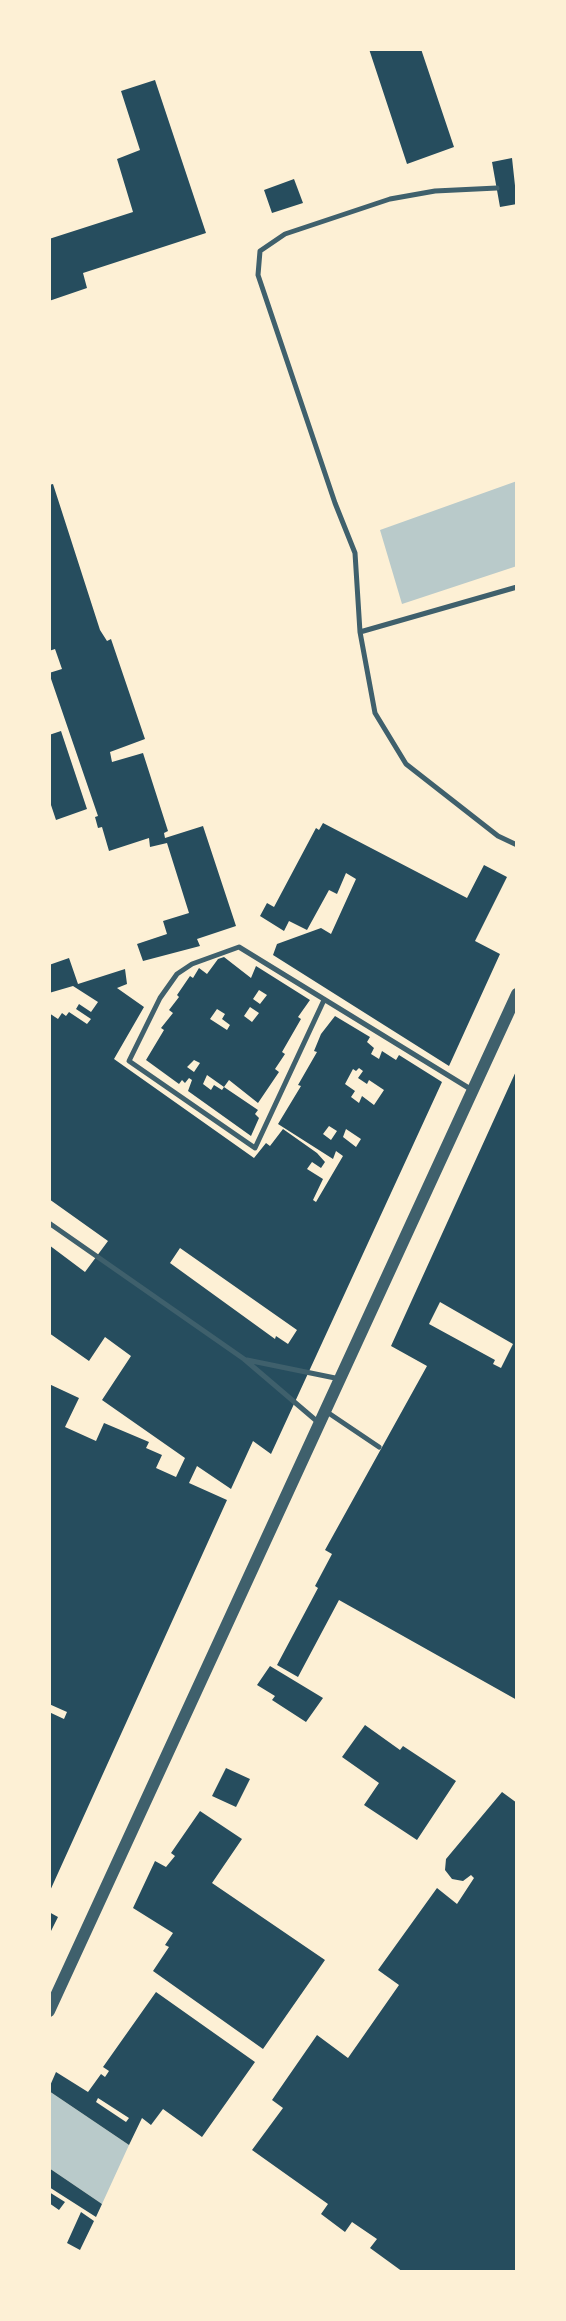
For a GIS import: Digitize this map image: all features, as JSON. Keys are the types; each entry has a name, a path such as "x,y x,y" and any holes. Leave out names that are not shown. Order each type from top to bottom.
{"street":[{"path":"49,2011 327,1412 517,993"}],"lane":[{"path":"497,188 435,191 390,199 285,233 260,251 258,275 335,503 355,553 360,632 375,713 406,764 498,835 517,845"},
{"path":"360,632 517,587"},
{"path":"324,1000 255,1148 129,1061 160,998 177,974 192,964 235,947 242,948 472,1090"},
{"path":"49,1223 244,1359 321,1425"},
{"path":"244,1359 342,1379"},
{"path":"327,1412 379,1447"}],"shaded area":[{"path":"517,481 517,566 402,604 380,530"},
{"path":"49,2091 129,2145 102,2204 49,2168"}],"building":[{"path":"369,49 421,49 454,147 407,164"},
{"path":"155,80 206,233 83,273 87,288 49,301 49,239 133,212 117,159 140,150 121,91"},
{"path":"512,158 517,204 500,207 492,162"},
{"path":"294,179 303,203 272,213 264,190"},
{"path":"53,484 100,630 107,641 111,639 145,739 110,752 112,762 143,753 168,831 164,833 165,838 203,826 236,926 197,939 200,946 143,961 137,944 167,934 163,921 189,913 167,843 150,847 149,838 109,851 102,827 98,828 95,817 98,816 49,673 62,669 55,649 49,651 49,485"},
{"path":"61,731 87,809 56,820 49,799 49,735"},
{"path":"323,823 467,898 484,865 507,877 475,941 500,954 449,1066 273,955 277,944 321,928 331,934 356,879 346,873 337,894 329,890 307,930 289,921 284,931 260,916 267,903 274,907 316,828 319,830"},
{"path":"224,957 251,978 256,966 310,1000 298,1017 301,1019 282,1052 285,1054 275,1069 279,1072 258,1103 229,1080 224,1087 258,1110 255,1114 259,1118 251,1136 188,1091 192,1080 189,1078 185,1083 182,1080 179,1084 146,1060 164,1030 161,1028 173,1013 169,1010 190,976 193,978 199,968 207,974 218,959","holes":["259,990 267,995 260,1004 253,999","250,1007 259,1013 252,1022 244,1016","217,1009 225,1014 222,1019 230,1025 227,1030 210,1019","194,1060 200,1063 194,1072 187,1067","207,1075 224,1087 222,1090 214,1085 211,1090 203,1084"]},
{"path":"69,958 78,984 125,969 127,984 117,988 144,1007 114,1059 254,1158 266,1143 270,1146 283,1129 317,1153 325,1162 321,1168 312,1162 307,1169 323,1179 313,1200 316,1202 343,1156 336,1151 333,1159 278,1124 301,1086 298,1085 317,1052 314,1051 321,1034 335,1016 370,1037 367,1042 374,1048 371,1054 379,1059 382,1051 396,1060 399,1055 442,1082 271,1454 253,1441 231,1489 197,1466 189,1483 227,1500 49,1893 49,1712 64,1719 67,1712 49,1704 49,1384 79,1398 65,1427 96,1441 104,1423 149,1442 146,1448 162,1455 156,1468 176,1477 185,1458 102,1400 131,1356 105,1337 89,1361 49,1333 49,1245 85,1272 108,1241 49,1199 49,1013 58,1019 62,1013 66,1016 69,1012 87,1024 91,1019 76,1009 79,1004 91,1012 98,1002 73,986 49,993 49,965","holes":["359,1068 363,1071 358,1078 367,1084 369,1080 384,1090 374,1105 362,1096 359,1103 351,1097 355,1091 345,1084 353,1069 356,1071","329,1126 337,1131 331,1140 323,1134","346,1129 361,1139 356,1147 343,1137","180,1248 297,1330 288,1344 276,1336 275,1339 170,1263"]},
{"path":"517,1069 517,1700 339,1600 298,1677 277,1665 318,1588 315,1586 332,1554 325,1550 427,1366 391,1346","holes":["440,1302 513,1344 501,1368 493,1364 495,1360 429,1324"]},
{"path":"270,1666 323,1698 306,1722 272,1700 275,1696 257,1685"},
{"path":"365,1725 400,1750 403,1746 456,1781 417,1840 364,1805 379,1783 342,1757"},
{"path":"226,1768 250,1779 236,1807 212,1796"},
{"path":"502,1792 517,1803 517,2272 403,2272 370,2248 377,2239 352,2222 345,2232 321,2214 328,2204 252,2150 283,2108 272,2100 317,2035 348,2058 399,1985 378,1970 437,1888 457,1904 474,1878 471,1875 463,1881 452,1879 445,1870 446,1859"},
{"path":"200,1811 242,1839 212,1883 325,1960 263,2049 153,1971 169,1947 165,1945 173,1933 133,1908 155,1861 166,1867 175,1856 171,1853"},
{"path":"49,1912 58,1917 51,1931 49,1929"},
{"path":"156,1992 255,2062 202,2137 163,2109 151,2125 142,2118 129,2145 49,2091 56,2072 88,2092 101,2074 105,2077 109,2071 103,2067","holes":["98,2098 129,2118 126,2122 96,2102"]},
{"path":"49,2168 102,2204 96,2217 49,2187"},
{"path":"49,2192 65,2202 59,2210 49,2203"},
{"path":"81,2212 94,2221 80,2250 67,2243"}]}
